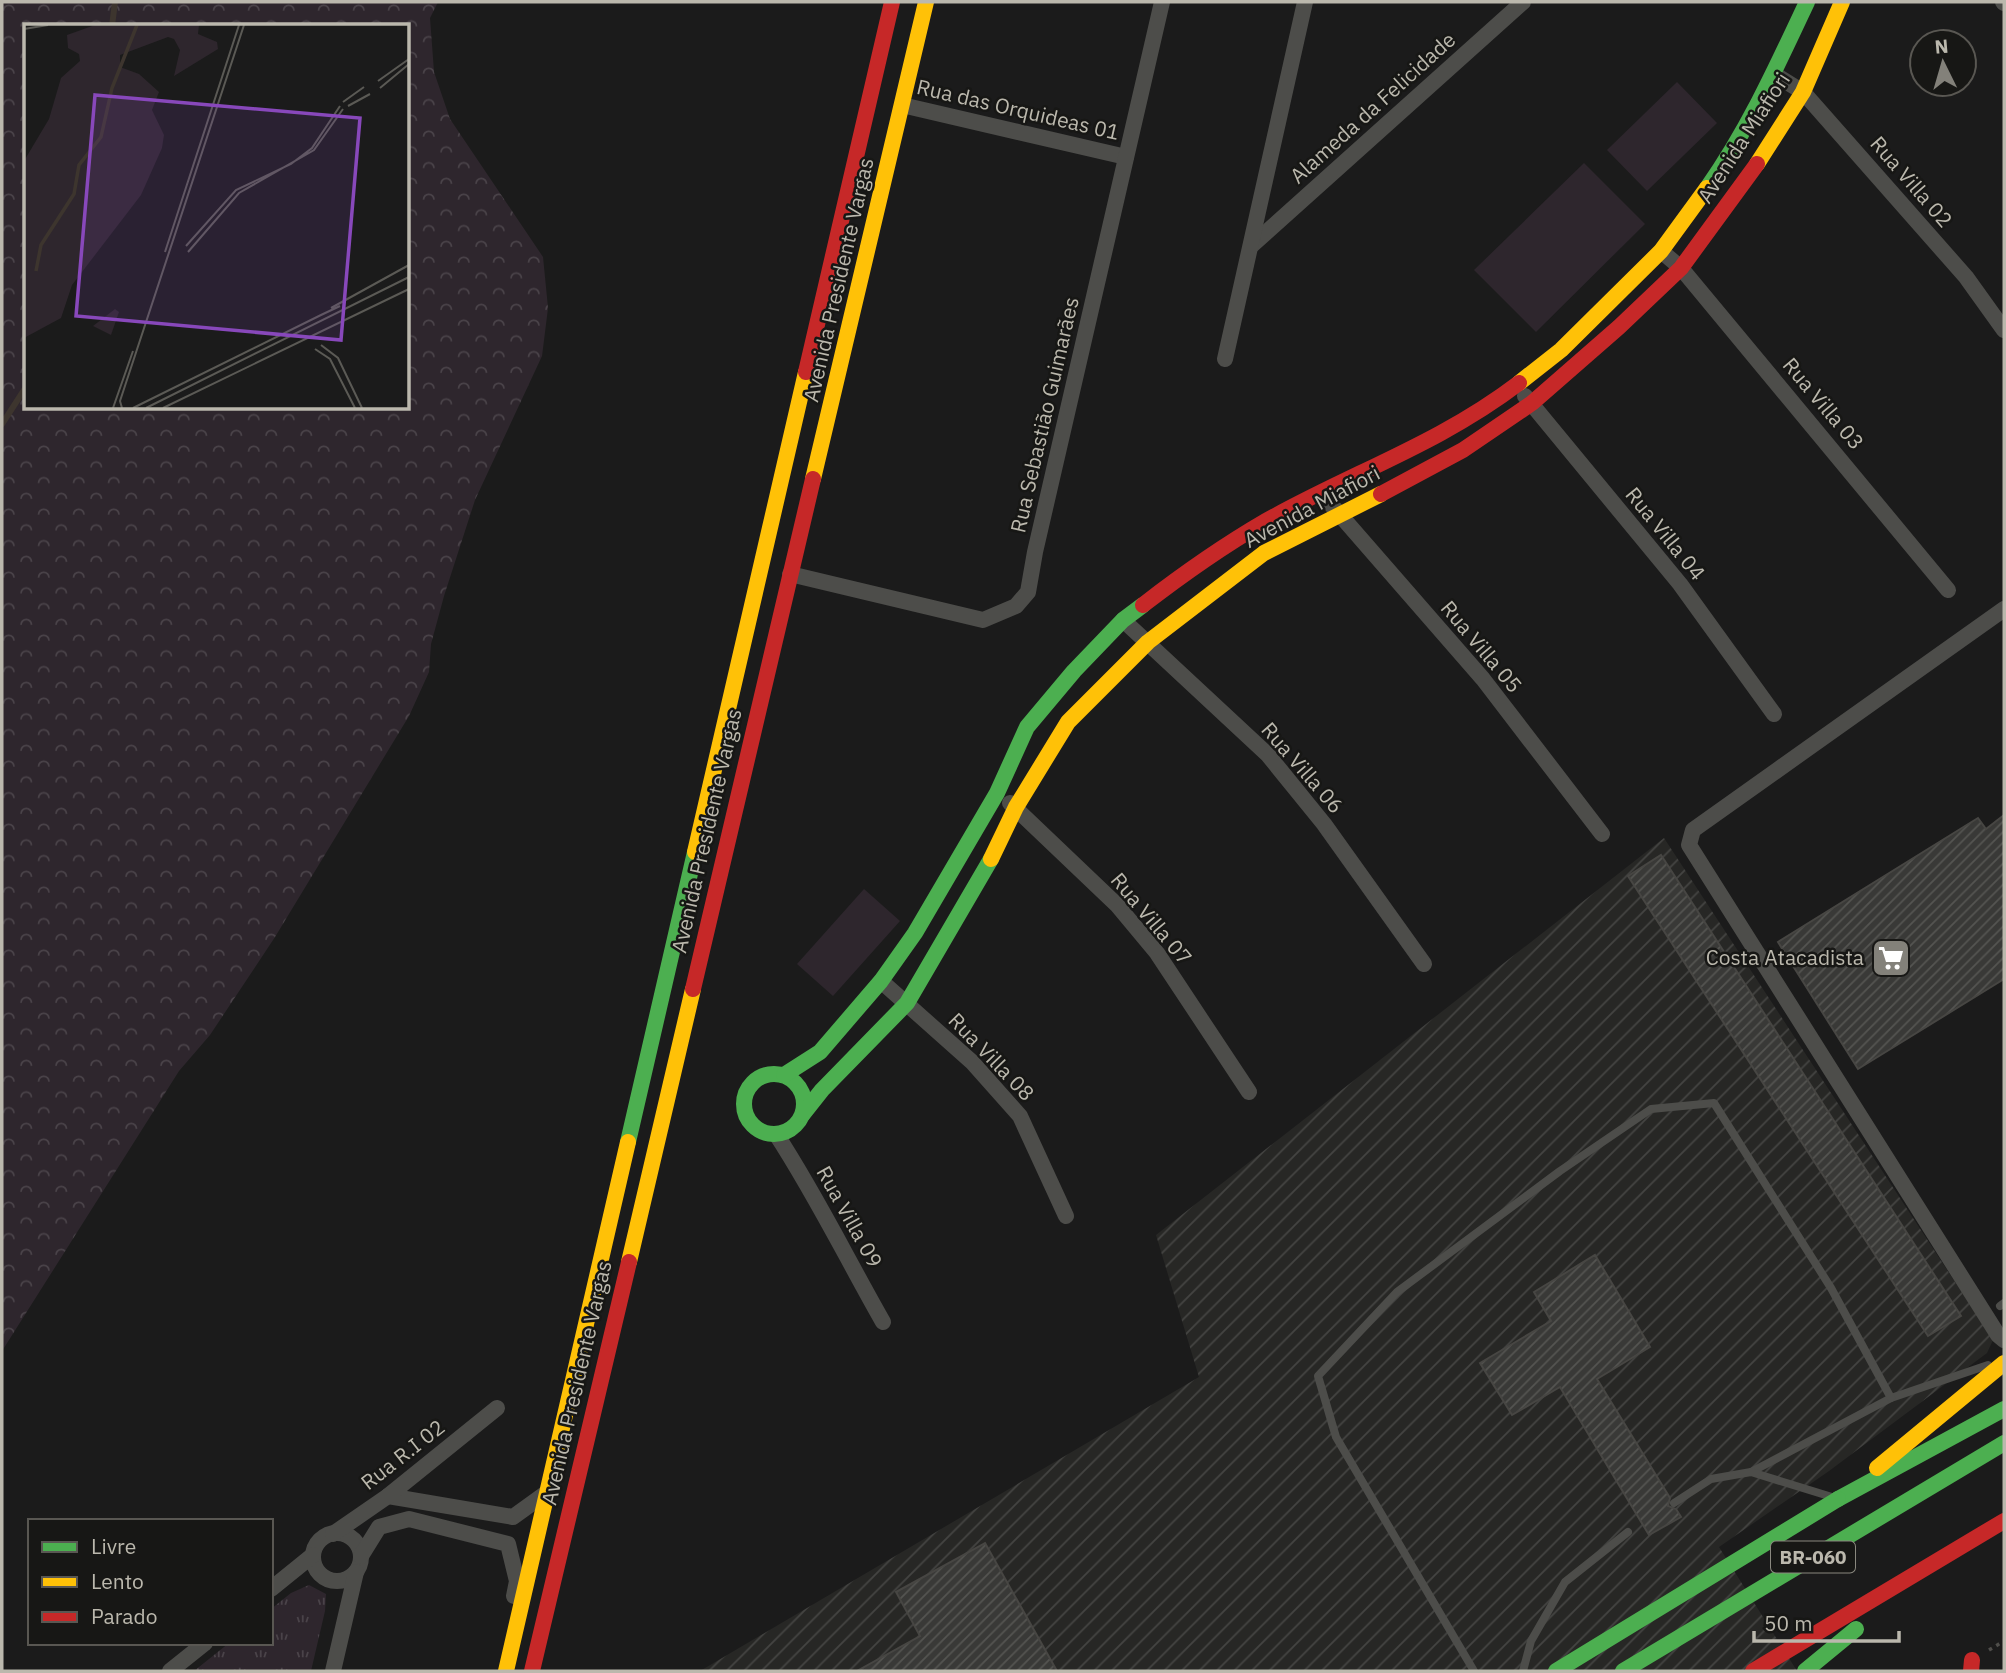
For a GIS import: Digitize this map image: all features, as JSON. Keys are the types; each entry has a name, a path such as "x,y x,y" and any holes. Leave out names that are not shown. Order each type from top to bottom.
{"main road":[{"name":"Avenida Presidente Vargas","path":"506,1671 551,1489 684,895 892,2"},
{"name":"Avenida Presidente Vargas","path":"532,1671 926,2"},
{"name":"Avenida Miafiori","path":"784,1075 820,1052 881,981 915,933 997,793 1027,727 1074,671 1123,620 1202,560 1268,520 1420,447 1516,386 1570,341 1661,251 1733,151 1774,74 1807,2"},
{"name":"Avenida Miafiori","path":"803,1114 822,1090 907,1003 1000,843 1016,807 1068,722 1148,642 1264,553 1463,450 1532,403 1681,268 1757,164 1802,92 1842,2"},
{"path":"684,895 712,902"},
{"path":"772,1073 784,1075 802,1090 803,1114 788,1131 776,1134 754,1126 744,1105 751,1083 772,1073"},
{"path":"1838,1499 2004,1361"},
{"path":"1556,1671 1838,1499 2004,1409"},
{"name":"BR-060","path":"1623,1671 2004,1443"},
{"name":"BR-060","path":"1753,1671 2004,1521"},
{"path":"1805,1671 1827,1650 1892,1604 2004,1538"}],"street":[{"name":"Rua Sebastião Guimarães","path":"790,574 983,620 1016,606 1028,592 1161,2"},
{"name":"Alameda da Felicidade","path":"1225,359 1306,2"},
{"name":"Alameda da Felicidade","path":"1251,246 1523,2"},
{"name":"Rua Villa 02","path":"1774,74 1802,92 1966,277 2004,330"},
{"name":"Rua das Orquideas 01","path":"902,105 1126,157"},
{"name":"Rua Villa 03","path":"1661,251 1681,268 1948,590"},
{"name":"Rua Villa 04","path":"1516,386 1680,584 1774,714"},
{"name":"Rua Villa 05","path":"1321,493 1483,679 1602,834"},
{"path":"2004,609 1693,830 1689,845 1945,1253 1998,1335 2004,1340"},
{"name":"Rua Villa 06","path":"1123,620 1268,755 1324,824 1424,964"},
{"name":"Rua Villa 07","path":"997,793 1016,807 1116,905 1157,953 1249,1092"},
{"name":"Rua Villa 08","path":"881,981 972,1062 1020,1116 1066,1216"},
{"name":"Rua Villa 09","path":"776,1134 813,1190 838,1245 883,1322"},
{"name":"Rua R.I 02","path":"333,1534 388,1496 498,1408"},
{"path":"497,1671 517,1581 508,1544 513,1517 551,1489"},
{"path":"388,1496 513,1517"},
{"path":"333,1671 359,1564 379,1527 409,1519 508,1544"},
{"path":"273,1587 313,1555 320,1541 333,1534 349,1536 355,1542 359,1564"},
{"path":"313,1555 316,1570 332,1580 343,1580 359,1564"},
{"path":"332,1580 346,1617"},
{"path":"170,1671 202,1645"}],"lane":[{"path":"1474,1671 1336,1437 1318,1376 1397,1292 1560,1171 1651,1109 1714,1104 1831,1288 1892,1398"},
{"path":"1674,1503 1711,1479 1751,1472 1892,1398 2004,1361"},
{"path":"1751,1472 1838,1499"},
{"path":"1523,1671 1531,1642 1565,1583 1628,1532"}],"shaded area":[{"path":"1664,838 1993,1340 1987,1353 1829,1471 1719,1547 1797,1671 700,1671 1199,1377 1156,1235"}],"green space":[{"path":"2,2 438,2 430,18 434,72 450,119 543,257 548,308 542,356 475,500 431,644 429,672 409,716 275,937 210,1035 179,1071 2,1351"},
{"path":"1677,82 1717,123 1647,191 1607,150"},
{"path":"1584,163 1645,224 1536,332 1474,270"},
{"path":"864,889 900,921 833,996 797,964"},
{"path":"309,1585 326,1594 325,1611 311,1671 194,1671 226,1645 273,1645 273,1607 291,1593"}],"building":[{"name":"Costa Atacadista","path":"2004,815 2004,979 1858,1069 1778,942 1978,818 1986,829"},
{"path":"1661,855 1961,1316 1928,1336 1628,876"},
{"path":"1595,1255 1650,1347 1597,1379 1670,1498 1668,1506 1676,1509 1681,1517 1649,1535 1560,1387 1512,1415 1480,1363 1551,1321 1534,1292"},
{"path":"985,1543 1057,1671 857,1671 920,1636 896,1592"}],"waterway":[{"path":"112,24 115,2"},
{"path":"2,424 24,390"}],"traffic: fast":[{"path":"1707,188 1749,121 1807,2"},
{"path":"784,1075 820,1052 881,981 915,933 997,793 1027,727 1074,671 1123,620 1143,605"},
{"path":"628,1142 695,852"},
{"path":"803,1114 822,1090 907,1003 991,859"},
{"path":"768,1074 780,1074 799,1087 804,1104 802,1116 791,1129 780,1134 768,1134 749,1121 744,1110 744,1098 757,1079 768,1074"},
{"path":"1838,1499 2004,1409"},
{"path":"1623,1671 2004,1443"},
{"path":"1556,1671 1838,1499"},
{"path":"1805,1671 1856,1629"}],"traffic: slow":[{"path":"813,479 926,2"},
{"path":"1757,164 1803,92 1842,2"},
{"path":"1519,383 1561,350 1661,251 1707,188"},
{"path":"695,852 806,372"},
{"path":"991,859 1016,807 1068,722 1148,642 1264,553 1381,494"},
{"path":"629,1262 693,989"},
{"path":"506,1671 628,1142"},
{"path":"1877,1468 2004,1363"}],"traffic: jam":[{"path":"806,372 892,2"},
{"path":"1381,494 1463,450 1532,403 1619,327 1681,268 1757,164"},
{"path":"1143,605 1203,561 1266,521 1458,424 1519,383"},
{"path":"693,989 813,479"},
{"path":"532,1671 629,1262"},
{"path":"1753,1671 2004,1521"},
{"path":"1971,1671 1972,1660"}],"place":[{"name":"Costa Atacadista","path":"1891,958"}]}
